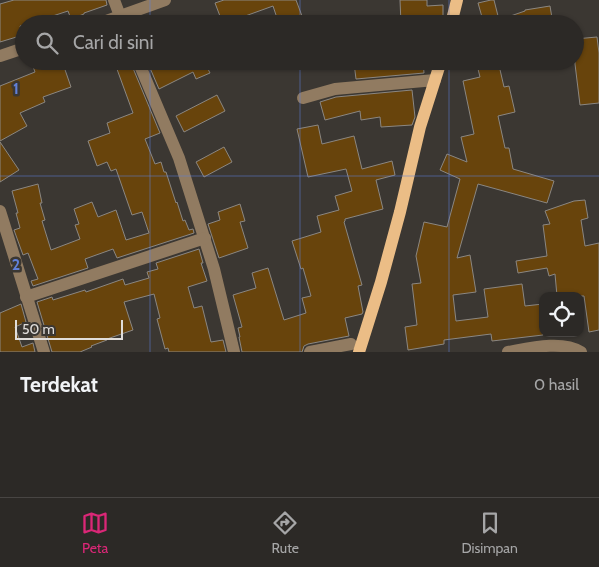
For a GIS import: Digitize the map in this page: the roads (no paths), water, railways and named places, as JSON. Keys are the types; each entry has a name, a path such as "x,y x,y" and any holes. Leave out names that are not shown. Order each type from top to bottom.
{"main road":[{"path":"454,15 458,0"},
{"path":"355,348 381,282 420,127 439,70"}],"street":[{"path":"114,0 119,15"},
{"path":"132,15 166,0"},
{"path":"0,56 15,51"},
{"path":"142,70 179,158 214,269 234,352"},
{"path":"303,98 335,89 436,80"},
{"path":"0,210 44,352"},
{"path":"26,297 205,238"},
{"path":"508,352 534,347 566,346 576,348 581,352"},
{"path":"310,352 355,348"}]}
